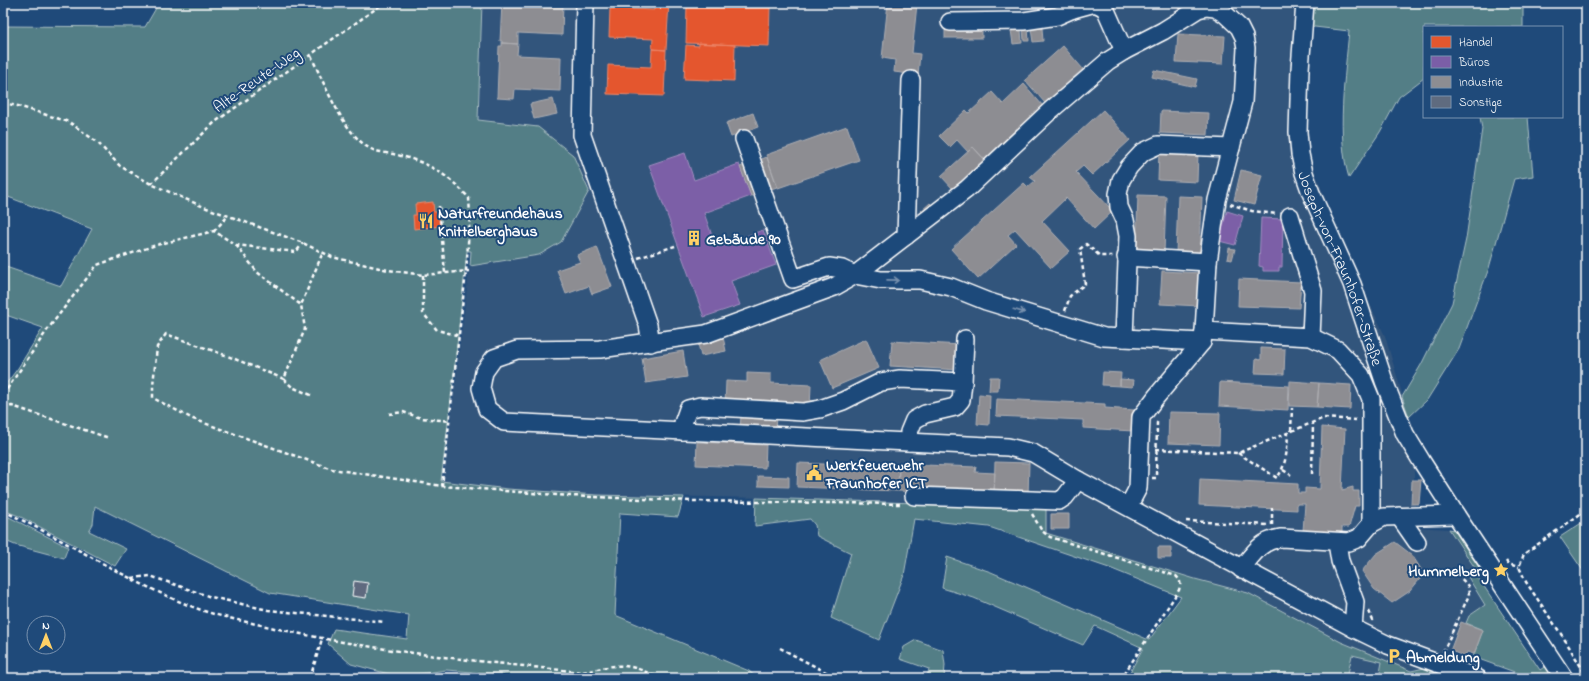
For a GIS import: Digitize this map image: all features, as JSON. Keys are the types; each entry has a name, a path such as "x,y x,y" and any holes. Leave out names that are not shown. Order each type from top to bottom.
{"street":[{"path":"586,3 582,135 648,325 651,343"},
{"path":"950,22 1024,21 1057,16 1073,6 1095,3 1105,8 1124,51"},
{"name":"Joseph-von-Fraunhofer-Straße","path":"1305,3 1298,107 1300,154 1304,173 1311,193 1352,284 1384,381 1402,426 1422,462 1456,515 1564,678"},
{"path":"1128,507 1138,488 1148,448 1141,418 1203,336 1208,262 1217,200 1243,102 1246,48 1244,37 1239,27 1225,14 1215,8 1206,7 1198,9 1163,31 1108,61 1051,110 967,189 855,275 834,288 706,334 651,343 600,349 516,350 494,358 484,372 481,388 487,409 504,422 1008,447 1033,452 1078,480 1241,569 1353,628 1388,645 1477,678"},
{"path":"906,236 911,80"},
{"path":"744,139 793,279 829,267 842,269 855,275 881,280 920,280 952,288 986,301 1104,337 1311,337 1338,350 1361,375 1371,399 1371,524"},
{"path":"1124,338 1128,236 1125,220 1119,207 1118,194 1121,180 1129,167 1143,152 1158,145 1232,148"},
{"path":"1290,216 1313,291 1311,337"},
{"path":"1126,257 1208,262"},
{"path":"909,442 909,432 914,420 925,414 955,407 961,400 964,339"},
{"path":"682,431 683,423 688,410 700,406 803,412 820,410 844,401 881,382 900,380 963,382"},
{"path":"912,500 1059,502 1065,497 1078,480"},
{"path":"1241,569 1258,548 1271,540 1281,538 1337,543 1349,542 1359,538 1371,524 1384,517 1456,515"},
{"path":"1407,516 1417,542"},
{"path":"1337,543 1340,561 1355,602 1353,628"}],"path":[{"name":"Alte-Reute-Weg","path":"151,184 215,122 311,56 384,3"},
{"path":"311,56 337,110 358,140 372,150 420,161 441,171 457,184 470,198 468,272 442,486"},
{"path":"3,103 18,106 68,122 97,142 120,166 151,184 228,216 303,243 332,257 388,270 423,275 468,272"},
{"path":"1217,200 1252,211 1290,216"},
{"path":"439,206 445,273"},
{"path":"3,395 48,329 97,265 156,245 214,231 228,216"},
{"path":"214,231 236,245 257,272 301,305"},
{"path":"236,245 296,252 303,243"},
{"path":"1061,323 1070,296 1085,284 1080,250 1086,244 1100,256 1126,257"},
{"path":"626,261 678,245"},
{"path":"284,380 305,329 301,305 323,252"},
{"path":"423,275 423,313 437,330 460,336"},
{"path":"311,395 292,387 284,380 225,355 166,334 157,347 152,385 153,398 193,419 332,469 442,486 569,496 693,501 912,500"},
{"path":"3,407 12,406 108,438"},
{"path":"1238,453 1277,478 1283,470 1287,455 1292,408"},
{"path":"389,414 403,412 421,418 450,421"},
{"path":"1146,478 1156,478 1148,448 1160,417"},
{"path":"1148,448 1238,453 1324,418 1371,420"},
{"path":"1312,474 1313,423"},
{"path":"1283,470 1291,475"},
{"path":"1028,510 1033,515 1042,531 1050,537 1176,576 1179,580 1181,584 1179,590 1126,671 1126,678"},
{"path":"1586,510 1524,554 1519,567 1526,582 1565,640 1586,675"},
{"path":"3,511 32,524 152,590 207,612 322,639 438,656 580,672 592,671 607,667 627,666 646,671 658,678"},
{"path":"1184,521 1280,526"},
{"path":"132,578 150,576 211,597 268,610 386,622"},
{"path":"1442,653 1469,595 1468,586 1460,577"},
{"path":"1367,604 1375,624 1378,626"},
{"path":"310,678 322,639"},
{"path":"780,648 836,678"}],"shaded area":[{"path":"482,3 1308,3 1304,133 1315,172 1346,253 1385,336 1409,417 1405,438 1423,469 1414,471 1414,480 1421,480 1419,504 1415,504 1415,527 1449,529 1477,571 1468,578 1485,605 1469,616 1483,630 1474,654 1467,652 1465,656 1446,649 1440,664 1458,678 1140,678 1130,672 1143,648 1195,579 1046,533 1045,507 819,499 597,495 508,489 443,481 469,271 477,175"}],"green space":[{"path":"159,3 482,3 478,120 538,127 573,155 589,191 561,242 539,255 470,266 471,251 467,251 441,481 508,489 597,495 684,497 678,517 620,513 615,615 749,671 757,678 525,678 500,674 446,670 400,677 351,664 328,644 334,629 407,639 409,615 270,593 95,506 93,524 89,531 126,549 115,566 19,516 3,510 3,388 18,368 43,328 3,314 3,266 61,286 92,229 3,195 3,26 145,27"},
{"path":"1308,3 1523,3 1523,26 1423,26 1423,79 1399,97 1380,132 1349,178 1345,161 1342,124 1349,31 1306,26"},
{"path":"1480,118 1528,118 1533,176 1514,179 1489,268 1459,349 1427,400 1409,417 1402,397 1421,365 1452,303 1466,239 1482,129"},
{"path":"756,498 1046,507 1046,533 1195,579 1248,593 1341,642 1411,671 1429,667 1459,678 1379,678 1382,662 1352,655 1347,678 1140,678 1130,672 1143,648 1095,626 1083,645 974,598 942,588 947,557 991,572 1149,640 1181,597 1112,569 989,527 914,519 904,575 879,640 831,618 851,553 817,536 815,525 810,519 755,526"},
{"path":"3,514 68,547 64,558 15,545 3,540"},
{"path":"1583,522 1586,527 1586,575 1560,537"},
{"path":"1449,529 1454,530 1482,572 1477,576 1540,670 1547,665 1554,678 1531,678 1473,657 1483,630 1466,623 1469,616 1485,605 1468,577 1477,571"},
{"path":"916,640 943,650 945,665 944,678 927,678 929,669 900,659 904,647"}],"building: Handel":[{"path":"654,3 669,3 666,50 652,49 653,39 609,37 610,8 654,10"},
{"path":"687,3 770,5 769,46 686,43"},
{"path":"699,43 735,45 734,81 684,79 686,45 699,46"},
{"path":"652,49 666,50 664,96 607,94 608,65 651,67"},
{"name":"Naturfreundehaus Knittelberghaus","path":"433,202 434,212 438,212 440,226 414,229 413,215 416,215 415,204"}],"building: Büros":[{"name":"Gebäude 90","path":"685,153 694,180 739,164 751,196 704,213 716,247 763,230 776,265 731,281 740,305 704,317 649,165"},
{"path":"1227,211 1243,216 1235,245 1219,241"},
{"path":"1261,218 1283,219 1282,267 1279,267 1279,271 1263,271 1263,267 1259,266"}],"building: Industrie":[{"path":"502,3 563,3 562,35 518,33 518,44 502,43 502,41 500,41"},
{"path":"888,3 917,4 912,53 920,54 918,75 894,72 895,60 882,58"},
{"path":"1175,3 1189,3 1179,9"},
{"path":"945,26 982,26 982,38 945,38"},
{"path":"1023,28 1028,28 1029,41 1024,41"},
{"path":"1042,28 1043,41 1033,42 1031,29"},
{"path":"1011,30 1021,30 1022,43 1013,44"},
{"path":"1178,34 1225,36 1223,64 1176,62"},
{"path":"502,43 518,44 517,55 561,57 560,91 515,89 514,99 497,98 499,46 502,46"},
{"path":"1063,46 1083,69 1045,103 1025,80"},
{"path":"1154,70 1197,79 1195,87 1152,77"},
{"path":"1024,84 1043,106 985,160 973,147 968,152 957,140 950,147 939,136 966,110 969,113 992,92 1003,104"},
{"path":"553,99 557,114 534,119 530,104"},
{"path":"1103,110 1130,140 1092,175 1083,166 1076,172 1113,211 1094,229 1066,198 1042,221 1070,251 1051,268 1015,229 1008,235 1016,244 978,279 951,249 1024,183 1028,187 1035,181 1030,177"},
{"path":"1161,111 1209,113 1208,135 1160,133"},
{"path":"753,113 758,127 731,137 726,123"},
{"path":"847,126 859,160 778,188 766,155"},
{"path":"973,147 985,160 953,189 941,176"},
{"path":"1159,152 1198,153 1197,182 1158,180"},
{"path":"767,157 777,187 751,196 740,167"},
{"path":"1241,170 1262,175 1254,205 1234,200"},
{"path":"1138,195 1166,196 1164,253 1136,252"},
{"path":"1178,196 1202,197 1200,254 1176,253"},
{"path":"930,203 934,207 925,216 921,211"},
{"path":"597,247 612,287 592,294 589,286 566,294 557,270 580,262 577,255"},
{"path":"1229,248 1235,249 1232,260 1227,259"},
{"path":"1162,271 1201,273 1200,306 1160,304"},
{"path":"1239,279 1301,282 1299,308 1238,306"},
{"path":"723,337 726,351 701,356 698,344"},
{"path":"866,339 879,368 832,388 820,360"},
{"path":"892,341 961,345 959,370 890,366"},
{"path":"1261,348 1285,349 1284,374 1255,373 1256,359 1261,360"},
{"path":"683,351 687,377 646,383 642,358"},
{"path":"1103,372 1121,373 1120,386 1102,385"},
{"path":"747,373 771,374 771,383 811,385 810,409 725,405 726,381 747,382"},
{"path":"990,377 999,377 998,391 989,391"},
{"path":"1120,379 1134,380 1133,387 1120,386"},
{"path":"1290,381 1319,383 1317,407 1289,406"},
{"path":"1220,382 1289,386 1288,410 1219,406"},
{"path":"1319,383 1351,385 1350,409 1317,407"},
{"path":"979,394 990,395 989,425 977,424"},
{"path":"997,399 1105,404 1105,408 1134,410 1133,431 1083,428 1083,420 996,416"},
{"path":"1169,412 1220,413 1219,445 1168,443"},
{"path":"741,416 776,417 775,430 740,428"},
{"path":"1322,427 1345,429 1342,490 1353,487 1353,491 1359,491 1359,506 1355,506 1349,527 1342,527 1342,533 1303,531 1305,504 1297,504 1297,510 1199,505 1200,479 1298,484 1298,493 1305,493 1305,488 1320,489"},
{"path":"697,442 766,445 765,468 696,465"},
{"path":"995,462 1029,463 1028,496 994,494"},
{"path":"798,463 899,467 898,491 797,487"},
{"path":"899,464 976,467 975,472 995,473 994,494 898,491"},
{"path":"758,476 789,477 789,487 758,486"},
{"path":"1412,480 1421,480 1419,504 1411,504"},
{"path":"1051,514 1069,514 1069,529 1051,529"},
{"path":"1395,542 1412,555 1424,574 1410,591 1392,603 1374,589 1362,571 1376,554"},
{"path":"1158,547 1171,547 1171,558 1158,558"},
{"path":"1461,622 1483,630 1474,654 1467,652 1465,656 1450,651"}],"building: Sonstige":[{"path":"354,581 368,583 366,598 352,596"}],"place":[{"name":"Naturfreundehaus Knittelberghaus","path":"426,221"},
{"name":"Gebäude 90","path":"694,238"},
{"name":"Werkfeuerwehr Fraunhofer ICT","path":"814,473"},
{"name":"Hummelberg","path":"1501,570"},
{"name":"Abmeldung","path":"1394,656"}]}
